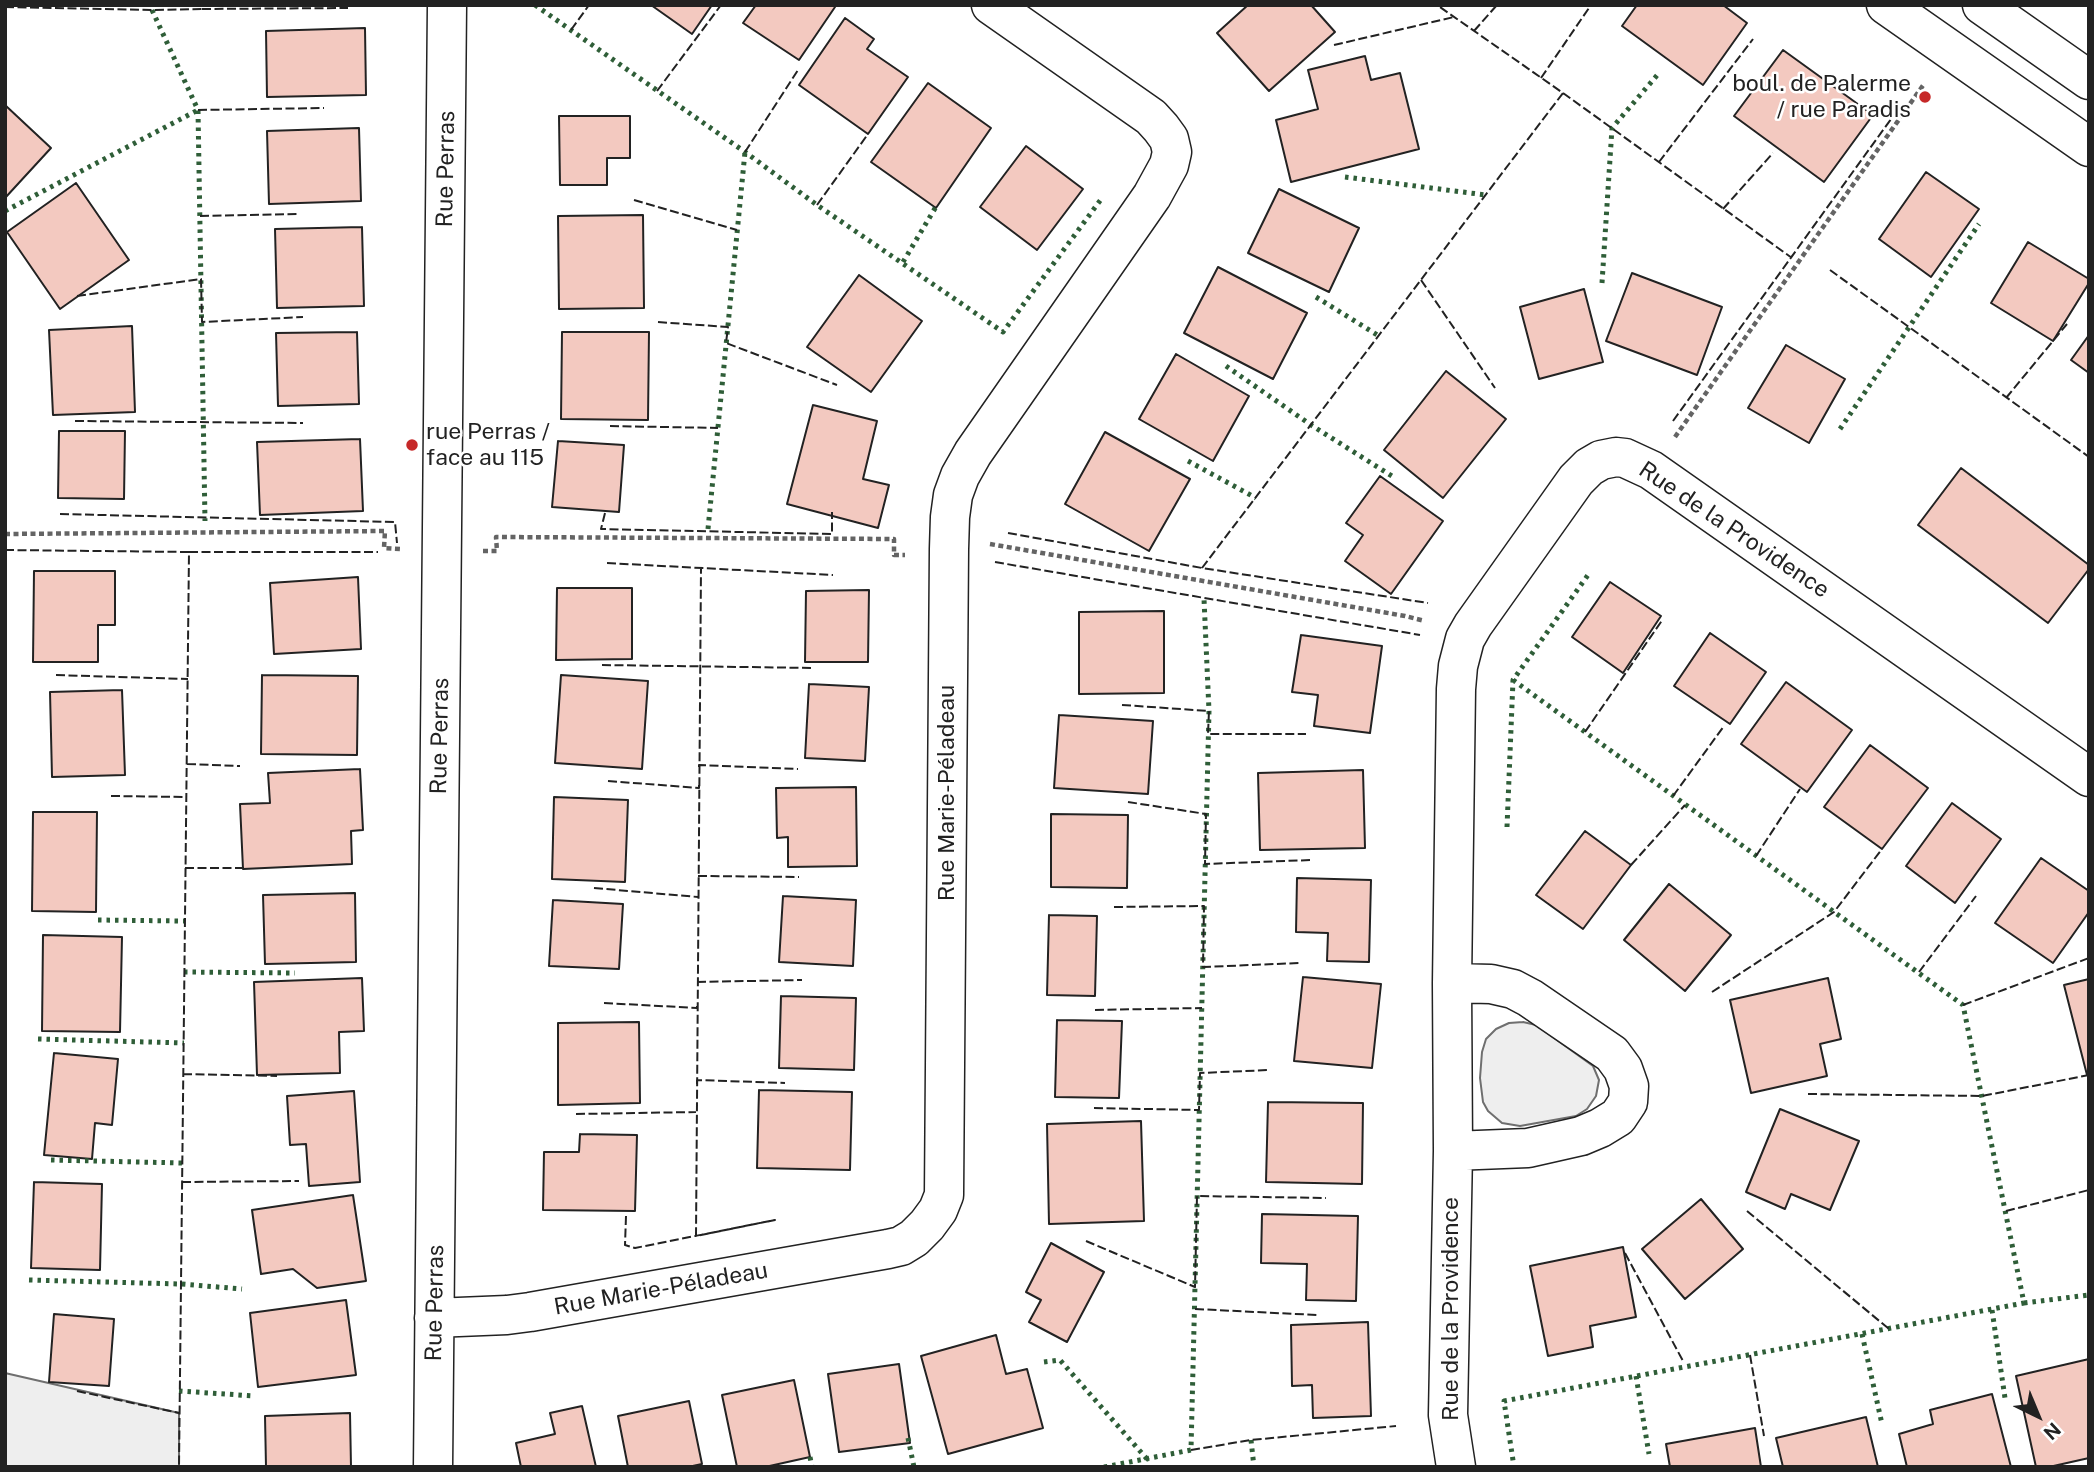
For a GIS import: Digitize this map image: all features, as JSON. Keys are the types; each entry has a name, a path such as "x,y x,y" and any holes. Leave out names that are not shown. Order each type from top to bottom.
{"street":[{"name":"Rue Perras","path":"433,1467 447,5"},
{"name":"Rue Marie-Péladeau","path":"434,1318 530,1312 888,1249 901,1246 914,1238 938,1210 944,1195 949,549 953,495 973,453 1152,196 1172,152 1169,139 1151,117 991,5"},
{"path":"1886,5 2089,147"},
{"path":"1982,5 2021,16 2089,80"},
{"path":"1981,71 2021,16"},
{"name":"Rue de la Providence","path":"1456,1467 1448,1415 1456,689 1461,651 1473,625 1576,480 1601,460 1625,458 1651,470 2089,777"},
{"path":"1452,983 1491,984 1513,989 1530,998 1612,1054 1623,1069 1629,1086 1628,1102 1618,1116 1601,1128 1581,1136 1528,1148 1452,1151"}],"path":[{"path":"1669,446 1927,80"},
{"path":"5,534 384,531 384,548 404,549"},
{"path":"472,551 497,551 496,537 894,539 894,555 907,555"},
{"path":"979,542 1428,622"}],"shaded area":[{"path":"1509,1023 1536,1025 1593,1066 1599,1080 1596,1096 1587,1109 1576,1116 1520,1126 1502,1123 1488,1111 1483,1102 1480,1078 1486,1039 1496,1029"},
{"path":"5,1373 179,1413 179,1467 5,1467"}],"building":[{"path":"651,5 712,5 692,34"},
{"path":"756,5 835,7 799,60 743,23"},
{"path":"1248,5 1311,5 1335,32 1269,91 1217,33"},
{"path":"1637,5 1723,5 1747,23 1703,85 1622,26"},
{"path":"845,18 874,39 867,49 908,77 868,134 799,85"},
{"path":"365,28 366,95 267,97 266,31"},
{"path":"1783,50 1873,115 1824,182 1734,116"},
{"path":"1365,56 1371,80 1400,73 1419,149 1291,182 1276,120 1318,109 1308,70"},
{"path":"928,83 991,128 936,208 871,162"},
{"path":"5,105 51,148 5,198"},
{"path":"559,116 630,116 630,158 607,158 607,185 560,185"},
{"path":"359,128 361,201 269,204 267,131"},
{"path":"1026,146 1083,189 1037,250 980,207"},
{"path":"1926,172 1979,209 1931,277 1879,239"},
{"path":"76,183 129,260 60,309 7,232"},
{"path":"1279,189 1359,228 1329,292 1248,253"},
{"path":"643,215 644,308 559,309 558,216"},
{"path":"362,227 364,306 277,308 275,229"},
{"path":"2028,242 2089,279 2053,341 1991,303"},
{"path":"1218,267 1307,313 1273,379 1184,333"},
{"path":"1632,273 1722,307 1697,375 1606,341"},
{"path":"859,275 922,321 871,392 807,347"},
{"path":"1584,289 1603,362 1539,379 1520,307"},
{"path":"132,326 135,412 53,415 49,330"},
{"path":"357,332 359,404 278,406 276,333"},
{"path":"562,332 649,332 648,420 561,419"},
{"path":"2089,335 2089,373 2071,360"},
{"path":"1786,345 1845,379 1809,443 1748,408"},
{"path":"1176,354 1249,396 1213,461 1139,419"},
{"path":"1446,371 1506,419 1443,498 1384,450"},
{"path":"813,405 877,421 863,479 889,485 878,528 787,504"},
{"path":"59,431 125,431 124,499 58,498"},
{"path":"1105,432 1190,479 1149,551 1065,504"},
{"path":"360,439 363,511 260,515 257,442"},
{"path":"558,441 624,445 619,512 552,507"},
{"path":"1961,468 2089,565 2089,569 2048,623 1918,525"},
{"path":"1380,476 1443,521 1391,594 1345,561 1363,535 1346,523"},
{"path":"34,571 115,571 115,625 98,625 98,662 33,662"},
{"path":"358,577 361,649 274,654 270,583"},
{"path":"1610,582 1661,616 1623,673 1572,637"},
{"path":"557,588 632,588 632,659 556,660"},
{"path":"869,590 868,662 805,662 806,591"},
{"path":"1164,611 1164,693 1079,694 1079,612"},
{"path":"1710,633 1766,672 1730,724 1674,686"},
{"path":"1301,635 1382,646 1370,733 1314,726 1318,695 1292,692"},
{"path":"262,675 358,676 357,755 261,754"},
{"path":"561,675 648,681 642,769 555,763"},
{"path":"1786,682 1852,730 1807,792 1741,744"},
{"path":"809,684 869,687 865,761 805,758"},
{"path":"122,690 125,775 52,777 50,692"},
{"path":"1059,715 1153,721 1148,794 1054,788"},
{"path":"1870,745 1928,788 1882,849 1824,807"},
{"path":"360,769 363,830 351,831 352,864 243,869 240,804 270,803 268,773"},
{"path":"1363,770 1365,848 1260,850 1258,773"},
{"path":"856,787 857,866 788,867 788,837 777,838 776,788"},
{"path":"554,797 628,800 625,882 552,879"},
{"path":"1952,803 2001,839 1955,903 1906,866"},
{"path":"33,812 97,812 96,912 32,911"},
{"path":"1051,814 1128,815 1127,888 1051,887"},
{"path":"1585,831 1631,865 1583,929 1536,895"},
{"path":"2041,858 2089,891 2089,912 2053,963 1995,923"},
{"path":"1297,878 1371,880 1369,962 1327,961 1328,933 1296,932"},
{"path":"1669,884 1731,935 1685,991 1624,940"},
{"path":"355,893 356,962 265,964 263,895"},
{"path":"783,896 856,900 853,966 779,962"},
{"path":"553,900 623,904 619,969 549,966"},
{"path":"1049,915 1097,916 1095,996 1047,995"},
{"path":"43,935 122,937 120,1032 42,1031"},
{"path":"1303,977 1381,984 1372,1068 1294,1061"},
{"path":"362,978 364,1031 339,1032 340,1073 257,1075 254,982"},
{"path":"1828,978 1841,1039 1820,1044 1827,1076 1751,1093 1730,1000"},
{"path":"2089,979 2089,1075 2087,1075 2064,985"},
{"path":"781,996 856,998 854,1070 779,1068"},
{"path":"1057,1020 1122,1021 1119,1098 1055,1097"},
{"path":"639,1022 640,1103 558,1105 558,1023"},
{"path":"54,1053 118,1059 112,1125 95,1123 92,1159 44,1155"},
{"path":"759,1090 852,1092 850,1170 757,1168"},
{"path":"354,1091 360,1182 309,1186 306,1144 290,1145 287,1096"},
{"path":"1268,1102 1363,1103 1362,1184 1266,1182"},
{"path":"1780,1109 1859,1141 1830,1210 1791,1194 1785,1209 1746,1192"},
{"path":"1141,1121 1144,1221 1049,1224 1047,1124"},
{"path":"580,1134 637,1135 635,1211 543,1210 544,1152 579,1152"},
{"path":"34,1182 102,1184 100,1270 31,1268"},
{"path":"353,1195 366,1281 317,1288 293,1269 261,1274 252,1210"},
{"path":"1701,1199 1743,1249 1685,1299 1642,1249"},
{"path":"1262,1214 1358,1216 1356,1301 1306,1300 1307,1264 1261,1263"},
{"path":"1051,1243 1104,1272 1067,1342 1029,1322 1041,1300 1026,1292"},
{"path":"1623,1247 1636,1317 1590,1326 1593,1347 1548,1356 1530,1266"},
{"path":"346,1300 356,1375 258,1387 250,1313"},
{"path":"54,1314 114,1319 109,1386 49,1382"},
{"path":"1368,1322 1371,1416 1313,1418 1312,1385 1292,1386 1291,1325"},
{"path":"996,1335 1006,1374 1027,1369 1043,1428 948,1454 921,1356"},
{"path":"2089,1359 2089,1458 2049,1467 2036,1467 2016,1376"},
{"path":"899,1364 910,1443 839,1452 828,1374"},
{"path":"794,1380 810,1457 765,1467 737,1467 722,1395"},
{"path":"1992,1394 2011,1467 1907,1467 1899,1434 1933,1424 1930,1410"},
{"path":"689,1401 702,1464 688,1467 628,1467 618,1416"},
{"path":"582,1406 596,1467 521,1467 516,1443 555,1434 550,1413"},
{"path":"350,1413 351,1467 266,1467 265,1416"},
{"path":"1866,1417 1878,1467 1783,1467 1776,1438"},
{"path":"1755,1428 1761,1467 1670,1467 1666,1444"}],"hedge":[{"path":"535,5 817,205 1003,332 1102,198"},
{"path":"152,10 198,110 205,521"},
{"path":"1602,283 1612,128 1659,73"},
{"path":"5,211 198,110"},
{"path":"708,529 745,152"},
{"path":"1345,177 1486,195"},
{"path":"903,262 937,205"},
{"path":"1840,429 1979,224"},
{"path":"1316,297 1379,336"},
{"path":"1226,366 1311,425 1395,478"},
{"path":"1188,461 1256,498"},
{"path":"1507,827 1513,680 1588,575"},
{"path":"1104,1467 1191,1450 1209,711 1204,599"},
{"path":"1513,680 1963,1005 2024,1303 1504,1401 1514,1467"},
{"path":"98,920 185,921"},
{"path":"184,972 295,973"},
{"path":"38,1039 184,1043"},
{"path":"51,1160 182,1163"},
{"path":"29,1280 181,1284 242,1289"},
{"path":"2024,1303 2089,1295"},
{"path":"1992,1310 2005,1398"},
{"path":"1862,1334 1882,1424"},
{"path":"1044,1362 1060,1360 1147,1459 1144,1459"},
{"path":"1636,1376 1649,1454"},
{"path":"179,1391 255,1396"},
{"path":"908,1438 914,1467"},
{"path":"1251,1440 1254,1467"},
{"path":"810,1457 812,1467"}],"fence":[{"path":"5,7 152,10 202,9 202,5"},
{"path":"571,30 589,5"},
{"path":"657,91 721,5"},
{"path":"1202,568 1563,93 1437,5"},
{"path":"1474,31 1497,5"},
{"path":"1541,78 1591,5"},
{"path":"202,9 348,8"},
{"path":"1334,45 1454,17"},
{"path":"1659,162 1753,39"},
{"path":"745,152 798,70"},
{"path":"1563,93 1792,258"},
{"path":"198,110 324,108"},
{"path":"1673,421 1899,108"},
{"path":"817,205 868,134"},
{"path":"1723,209 1773,153"},
{"path":"634,200 737,230"},
{"path":"200,216 297,214"},
{"path":"1830,270 2089,457"},
{"path":"77,296 201,279 202,322 303,317"},
{"path":"1421,280 1495,388"},
{"path":"658,322 728,327 726,343 837,385"},
{"path":"2006,398 2067,324"},
{"path":"75,421 303,423"},
{"path":"610,426 718,428"},
{"path":"605,513 601,529 832,534 832,512"},
{"path":"60,514 395,522 397,543"},
{"path":"1008,533 1202,568 1428,603"},
{"path":"5,550 189,552 179,1467"},
{"path":"189,552 378,552"},
{"path":"995,562 1420,635"},
{"path":"607,563 833,575"},
{"path":"626,1216 625,1245 635,1248 775,1220 696,1236 701,568"},
{"path":"1585,732 1663,619"},
{"path":"602,665 814,668"},
{"path":"56,675 188,679"},
{"path":"1122,705 1209,711 1208,734 1306,734"},
{"path":"1673,796 1724,726"},
{"path":"187,764 240,766"},
{"path":"699,767 798,769"},
{"path":"608,781 699,788 699,785"},
{"path":"1756,856 1800,789"},
{"path":"111,796 187,797"},
{"path":"1128,802 1206,814 1205,864 1311,860"},
{"path":"1631,865 1685,805"},
{"path":"1712,992 1834,912 1882,849"},
{"path":"185,868 246,868"},
{"path":"698,876 799,877"},
{"path":"594,888 698,897"},
{"path":"1919,972 1976,896"},
{"path":"1114,907 1204,906 1203,967 1299,963"},
{"path":"1963,1005 2089,958"},
{"path":"697,982 802,980"},
{"path":"604,1003 697,1006"},
{"path":"1095,1010 1202,1008"},
{"path":"1094,1108 1199,1110 1200,1073 1269,1070"},
{"path":"183,1074 277,1076"},
{"path":"1808,1094 1982,1096 2089,1075"},
{"path":"697,1084 697,1080 785,1083"},
{"path":"576,1114 696,1112"},
{"path":"182,1182 299,1181"},
{"path":"2006,1211 2089,1190"},
{"path":"1086,1241 1195,1287 1197,1196 1326,1198"},
{"path":"1747,1211 1889,1329"},
{"path":"1625,1253 1683,1361"},
{"path":"1195,1309 1317,1315"},
{"path":"1750,1355 1764,1436"},
{"path":"77,1391 179,1413"},
{"path":"1191,1450 1251,1440 1396,1426"}],"place":[{"name":"boul. de Palerme / rue Paradis","path":"1925,97"},
{"name":"rue Perras / face au 115","path":"412,445"}]}
